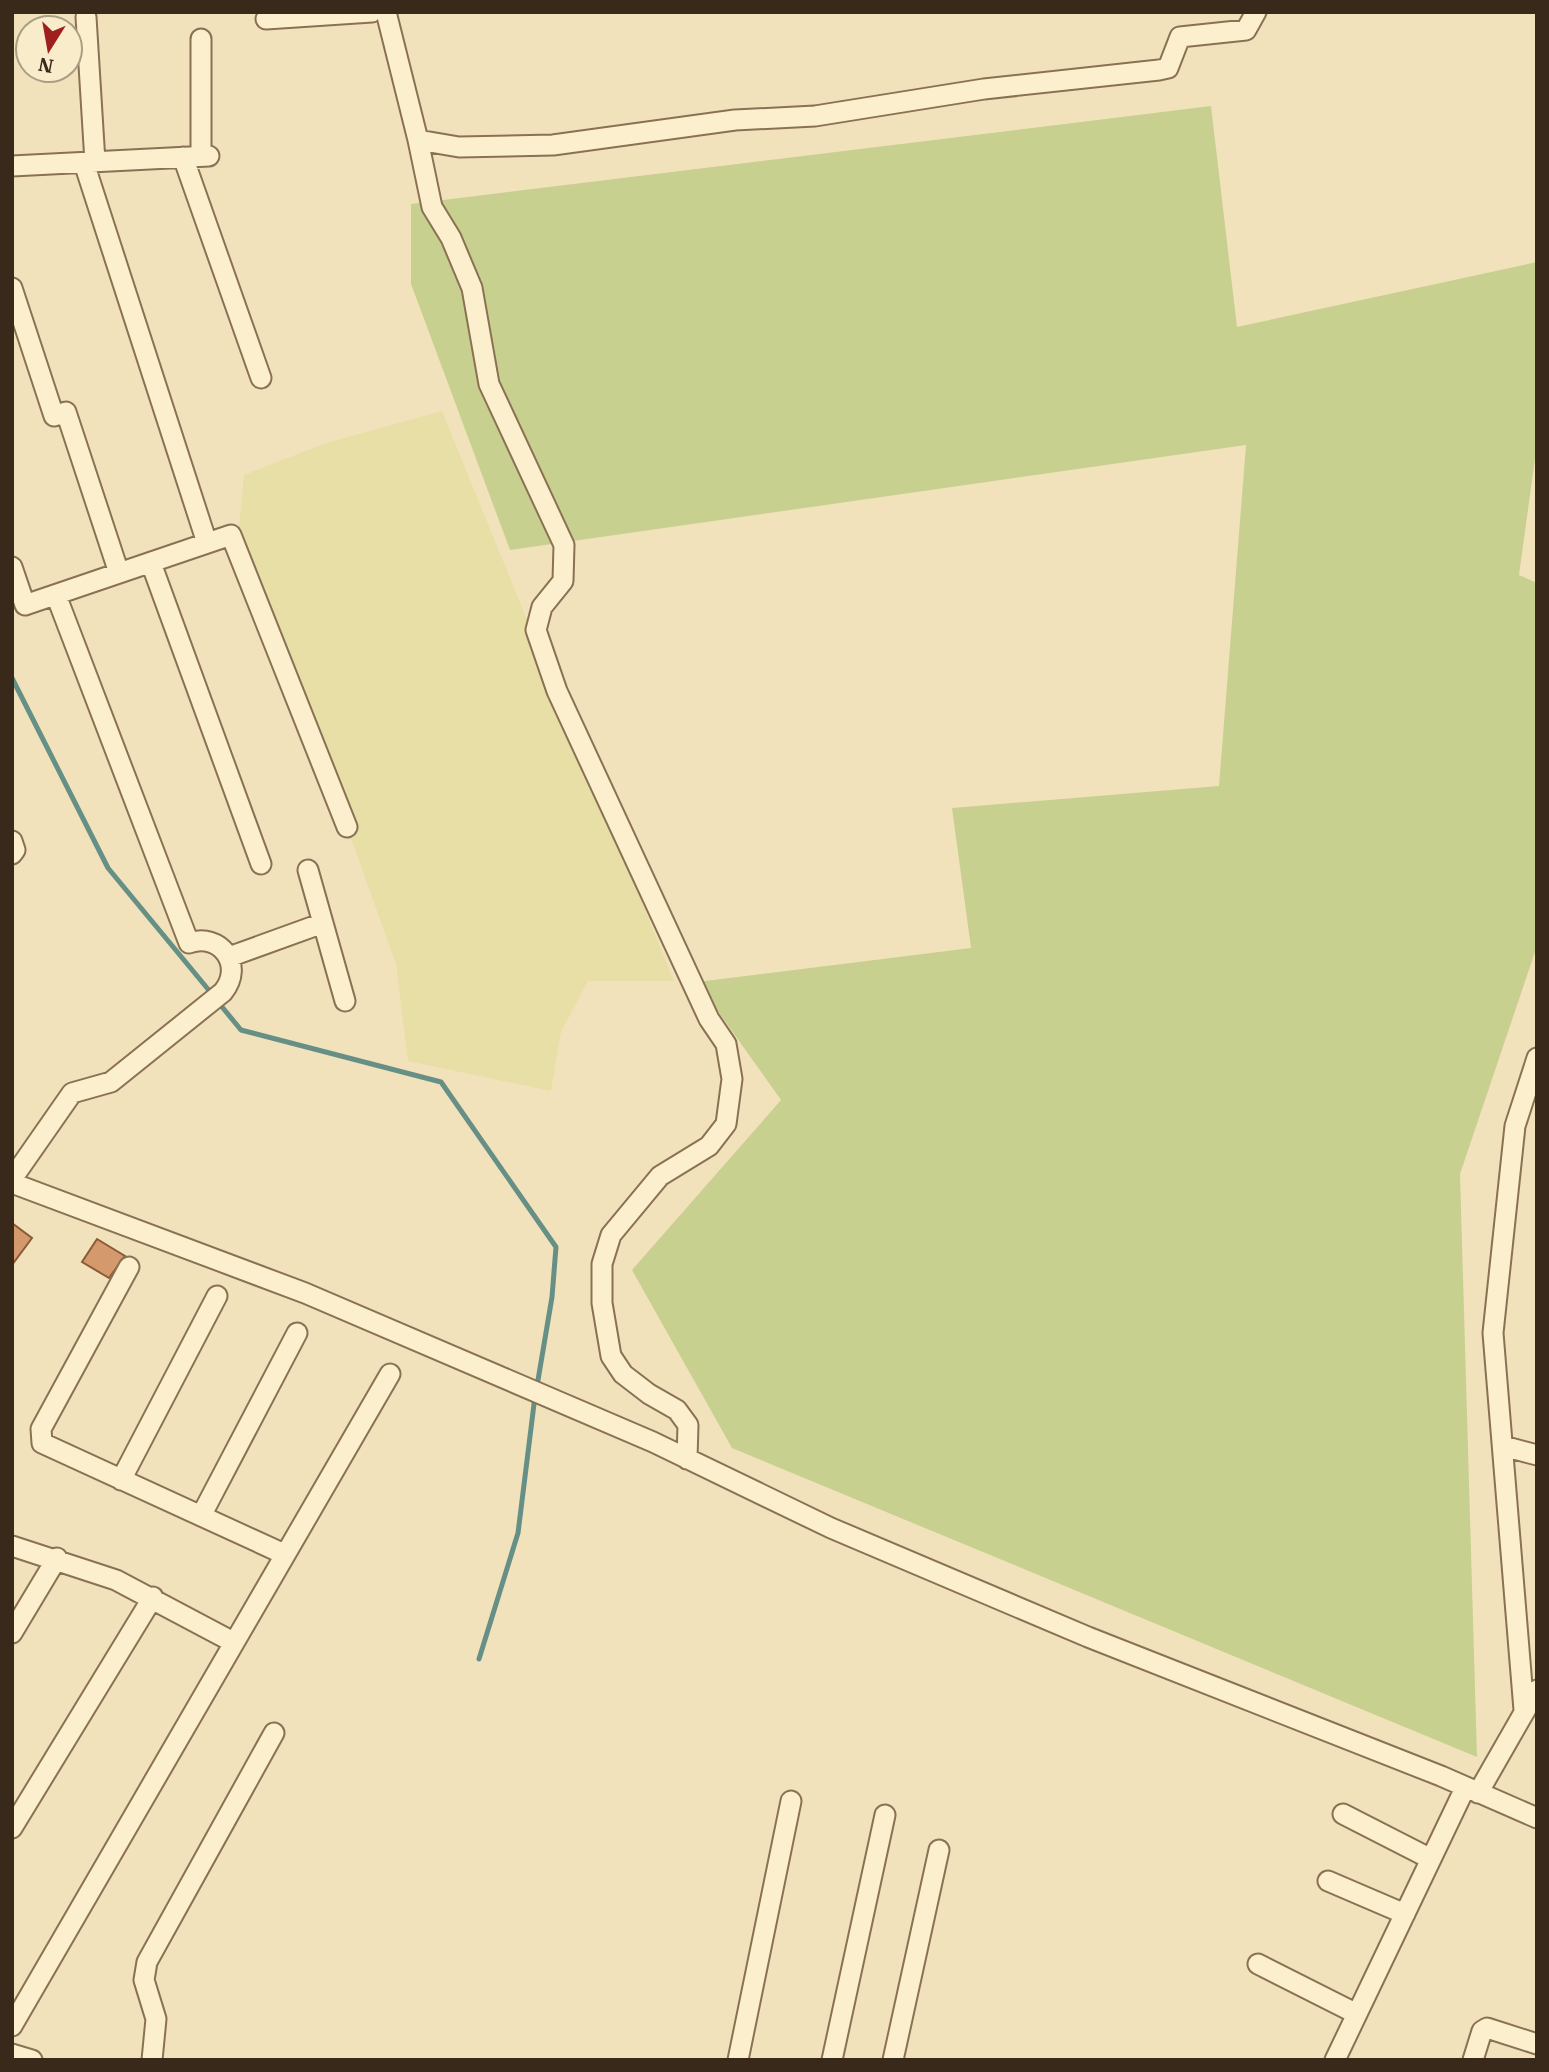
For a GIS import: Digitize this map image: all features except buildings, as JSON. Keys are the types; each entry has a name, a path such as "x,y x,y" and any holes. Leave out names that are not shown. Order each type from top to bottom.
{"street":[{"path":"266,19 372,12"},
{"path":"386,12 432,206 451,238 472,288 489,384 564,545 562,581 542,607 536,630 557,691 709,1018 726,1044 732,1079 726,1124 709,1146 660,1176 611,1235 602,1264 602,1303 611,1356 623,1374 649,1394 677,1410 688,1425 687,1459"},
{"path":"418,140 459,146 553,145 735,120 815,116 984,89 1159,70 1168,68 1172,62 1180,37 1246,30 1256,12"},
{"path":"86,17 89,162 207,543"},
{"path":"201,39 198,156 261,378"},
{"path":"12,166 198,156"},
{"path":"12,288 54,416 66,412 119,573"},
{"path":"12,567 25,606 231,535 347,827"},
{"path":"150,563 261,864"},
{"path":"56,595 189,943 211,942 229,957 231,979 223,992 111,1082 72,1093 12,1181 305,1293 687,1459 831,1528 1088,1637 1537,1818"},
{"path":"12,841 15,850 12,853"},
{"path":"308,870 345,1001"},
{"path":"229,957 323,923"},
{"path":"1524,1710 1493,1333 1515,1126 1537,1058"},
{"path":"129,1267 39,1435 41,1443 284,1554"},
{"path":"121,1480 216,1296"},
{"path":"201,1516 297,1333"},
{"path":"12,2026 390,1374"},
{"path":"1503,1446 1537,1455"},
{"path":"12,1546 91,1569 153,1597 233,1642"},
{"path":"12,1633 57,1558"},
{"path":"12,1828 153,1597"},
{"path":"1335,2060 1431,1859 1537,1690"},
{"path":"152,2060 156,2019 144,1980 147,1962 274,1733"},
{"path":"738,2060 791,1801"},
{"path":"1343,1814 1431,1859"},
{"path":"832,2060 885,1815"},
{"path":"893,2060 939,1850"},
{"path":"1328,1881 1405,1914"},
{"path":"1258,1964 1357,2014"},
{"path":"1473,2060 1482,2031 1487,2028 1537,2045"},
{"path":"12,2054 32,2060"}],"shaded area":[{"path":"442,411 674,981 588,981 561,1032 551,1091 408,1061 396,964 239,527 244,475 326,443"}],"green space":[{"path":"1211,106 1237,327 1537,262 1537,444 1519,575 1537,583 1537,946 1460,1174 1477,1757 732,1448 632,1270 781,1100 697,982 971,948 952,808 1219,786 1246,445 510,550 411,284 411,204"}],"waterway":[{"path":"12,678 108,868 212,994"},
{"path":"218,1002 241,1030 441,1082 556,1247 552,1297 537,1386"},
{"path":"479,1659 518,1533 535,1396"}]}
